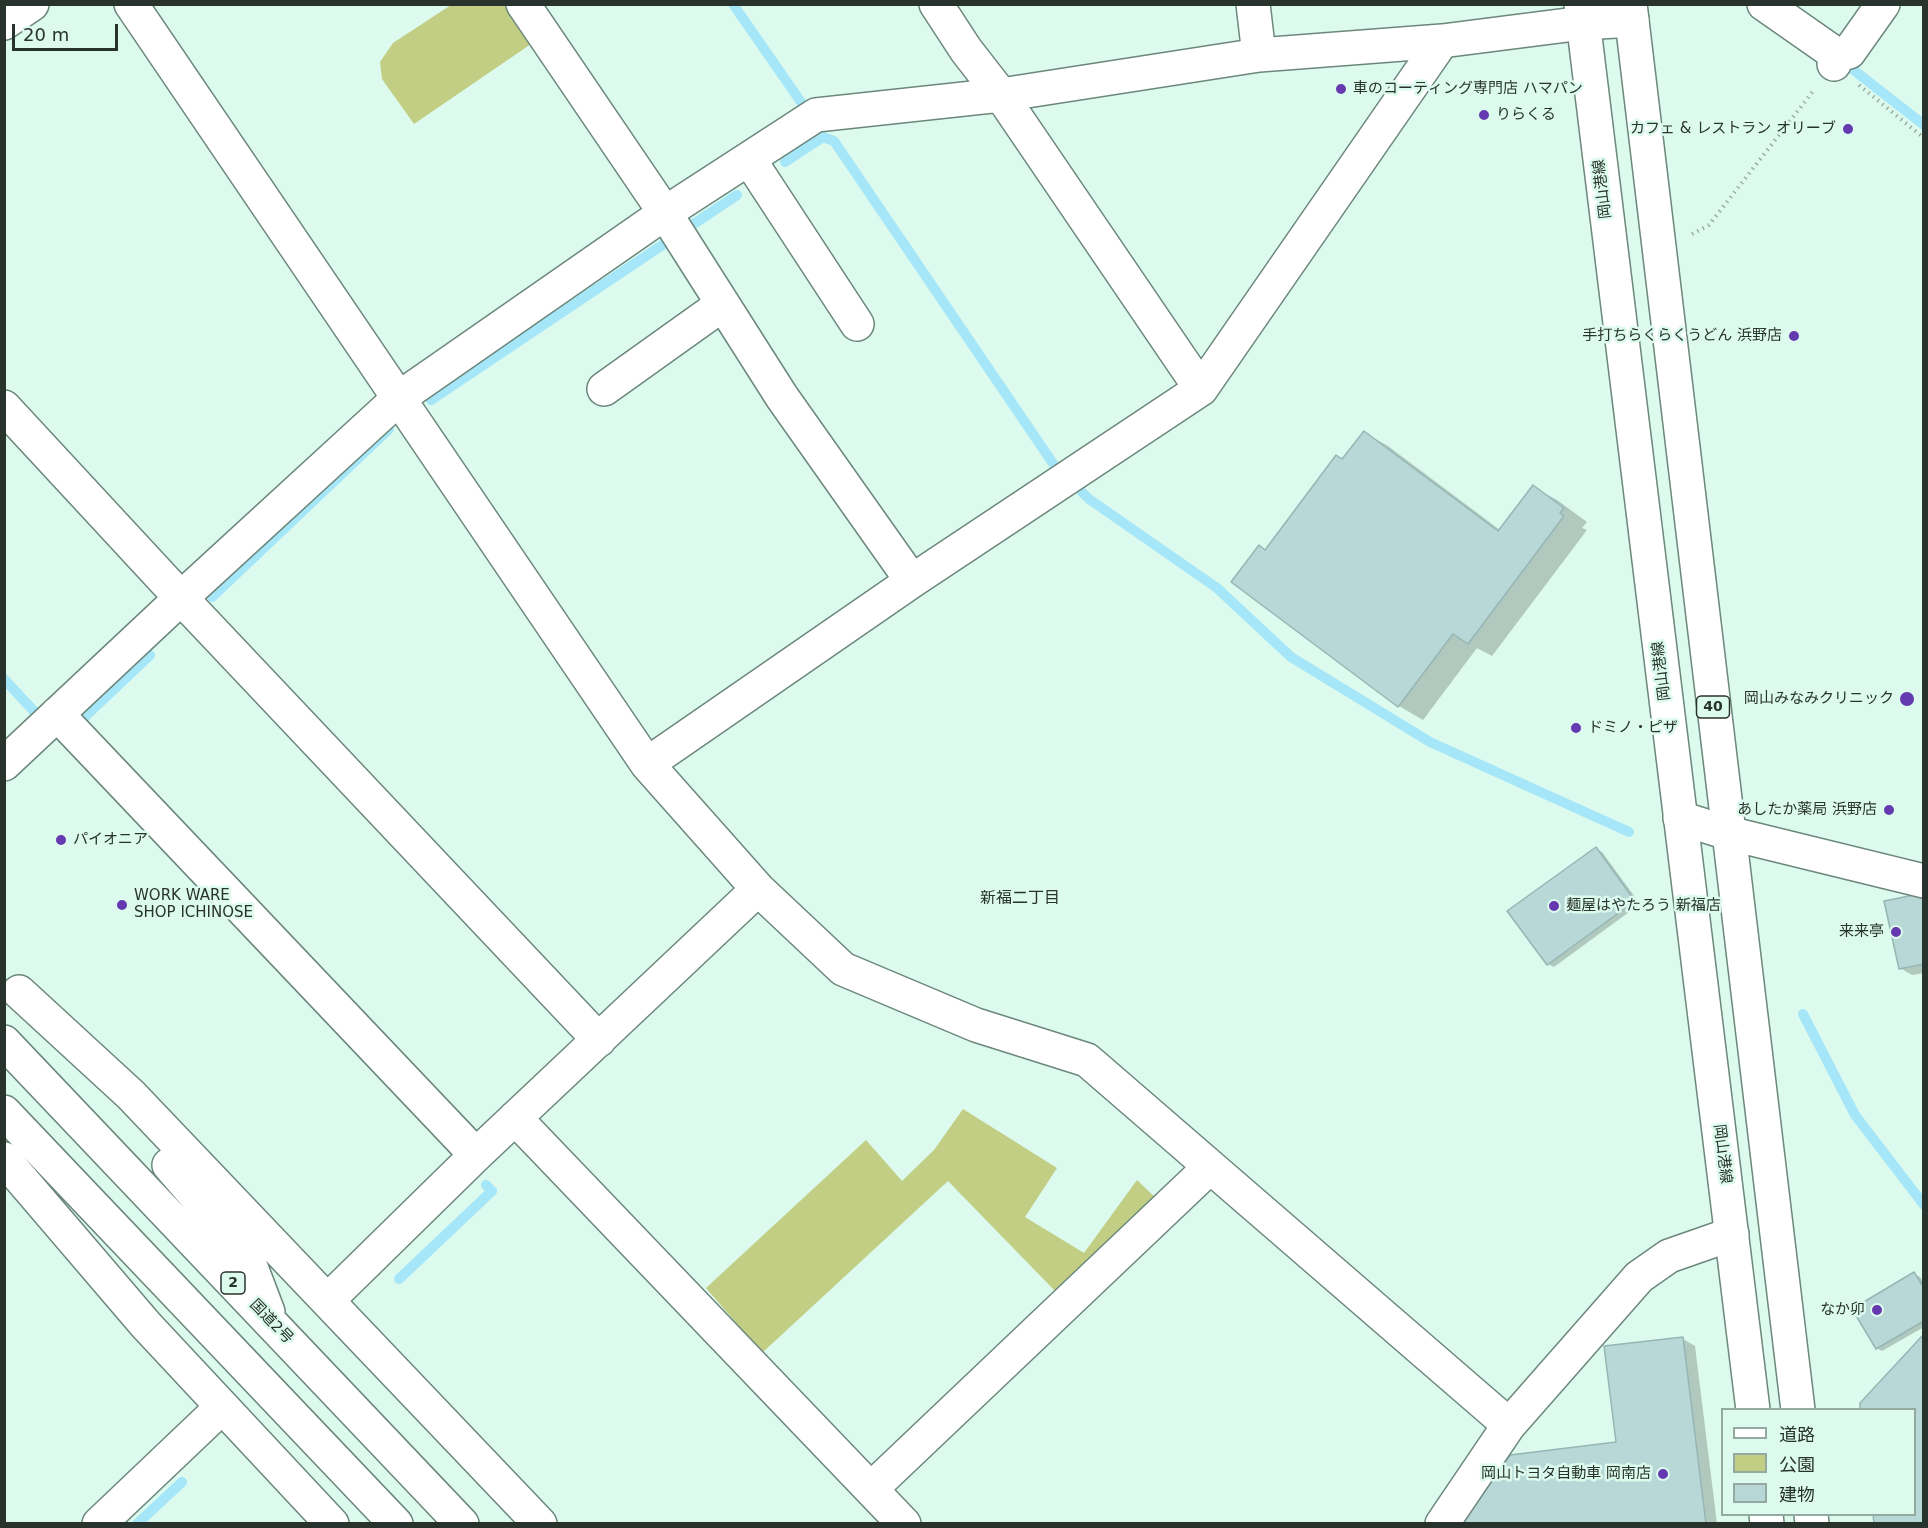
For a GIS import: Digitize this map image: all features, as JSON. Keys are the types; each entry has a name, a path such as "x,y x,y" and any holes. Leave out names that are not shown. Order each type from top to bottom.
{"main road":[{"path":"4,23 32,4"},
{"path":"131,4 647,764 758,889 843,969 976,1025 1087,1060 1509,1425"},
{"path":"523,4 674,226 782,397 912,581"},
{"path":"936,4 966,50 1001,95 1201,389"},
{"path":"961,4 966,50"},
{"path":"1253,4 1259,55"},
{"path":"1764,4 1835,60 1849,52 1884,4"},
{"path":"4,764 59,725 181,598 399,398 674,226 749,159 816,115 1001,95 1259,55 1442,41 1582,14 1631,12"},
{"name":"40","path":"1631,12 1798,1408"},
{"name":"岡山港線","path":"1582,14 1753,1408"},
{"path":"647,764 912,581 1201,389 1442,41"},
{"path":"749,159 857,324"},
{"path":"604,389 723,303"},
{"path":"4,407 181,598 599,1040"},
{"path":"59,725 476,1155"},
{"path":"1680,818 1728,833 1923,881"},
{"path":"328,1300 476,1155 758,889"},
{"path":"12,984 130,1095 540,1524"},
{"path":"12,984 246,1254 273,1324"},
{"name":"国道2号","path":"4,1042 462,1524"},
{"path":"4,1112 396,1524"},
{"path":"515,1118 904,1524"},
{"path":"4,1158 146,1324 332,1524"},
{"path":"871,1489 1210,1167"},
{"path":"4,1182 146,1324"},
{"path":"1442,1524 1509,1425 1639,1277 1669,1256 1732,1234"},
{"path":"99,1524 222,1407"}],"path":[{"path":"1659,250 1709,225 1835,60 1923,138"}],"green space":[{"path":"451,5 504,5 531,44 414,124 382,79 380,62 393,43"},
{"path":"963,1109 1057,1168 1025,1217 1084,1253 1137,1180 1158,1200 1057,1293 948,1181 762,1353 706,1288 866,1140 902,1181 934,1150"}],"building":[{"path":"1364,431 1498,531 1533,485 1564,508 1560,513 1564,516 1468,644 1453,634 1398,707 1231,582 1259,545 1265,550 1336,455 1342,459"},
{"path":"1596,847 1635,901 1547,965 1507,911"},
{"path":"1924,893 1924,964 1899,969 1884,901"},
{"path":"1914,1272 1924,1288 1924,1321 1876,1349 1852,1309"},
{"path":"1924,1334 1924,1524 1874,1524 1873,1516 1916,1516 1916,1408 1860,1408 1860,1403"},
{"path":"1683,1337 1706,1524 1461,1524 1510,1455 1616,1442 1604,1346"}],"waterway":[{"path":"733,4 803,105"},
{"path":"1851,68 1924,125"},
{"path":"818,130 823,137 834,141 1054,465 1089,499 1217,588 1291,657 1430,742 1629,832"},
{"path":"785,162 823,137"},
{"path":"431,400 737,195"},
{"path":"212,597 389,429"},
{"path":"73,728 150,655"},
{"path":"4,679 43,721"},
{"path":"1803,1014 1855,1115 1924,1205"},
{"path":"399,1279 492,1191 486,1185"},
{"path":"137,1524 182,1482"}],"place":[{"name":"車のコーティング専門店 ハマパン","path":"1341,89"},
{"name":"りらくる","path":"1484,115"},
{"name":"カフェ & レストラン オリーブ","path":"1848,129"},
{"name":"手打ちらくらくうどん 浜野店","path":"1794,336"},
{"name":"岡山みなみクリニック","path":"1907,699"},
{"name":"ドミノ・ピザ","path":"1576,728"},
{"name":"あしたか薬局 浜野店","path":"1889,810"},
{"name":"パイオニア","path":"61,840"},
{"name":"WORK WARE SHOP ICHINOSE","path":"122,905"},
{"name":"麺屋はやたろう 新福店","path":"1554,906"},
{"name":"来来亭","path":"1896,932"},
{"name":"なか卯","path":"1877,1310"},
{"name":"岡山トヨタ自動車 岡南店","path":"1663,1474"}],"district":[{"name":"新福二丁目","path":"1020,899"}]}
